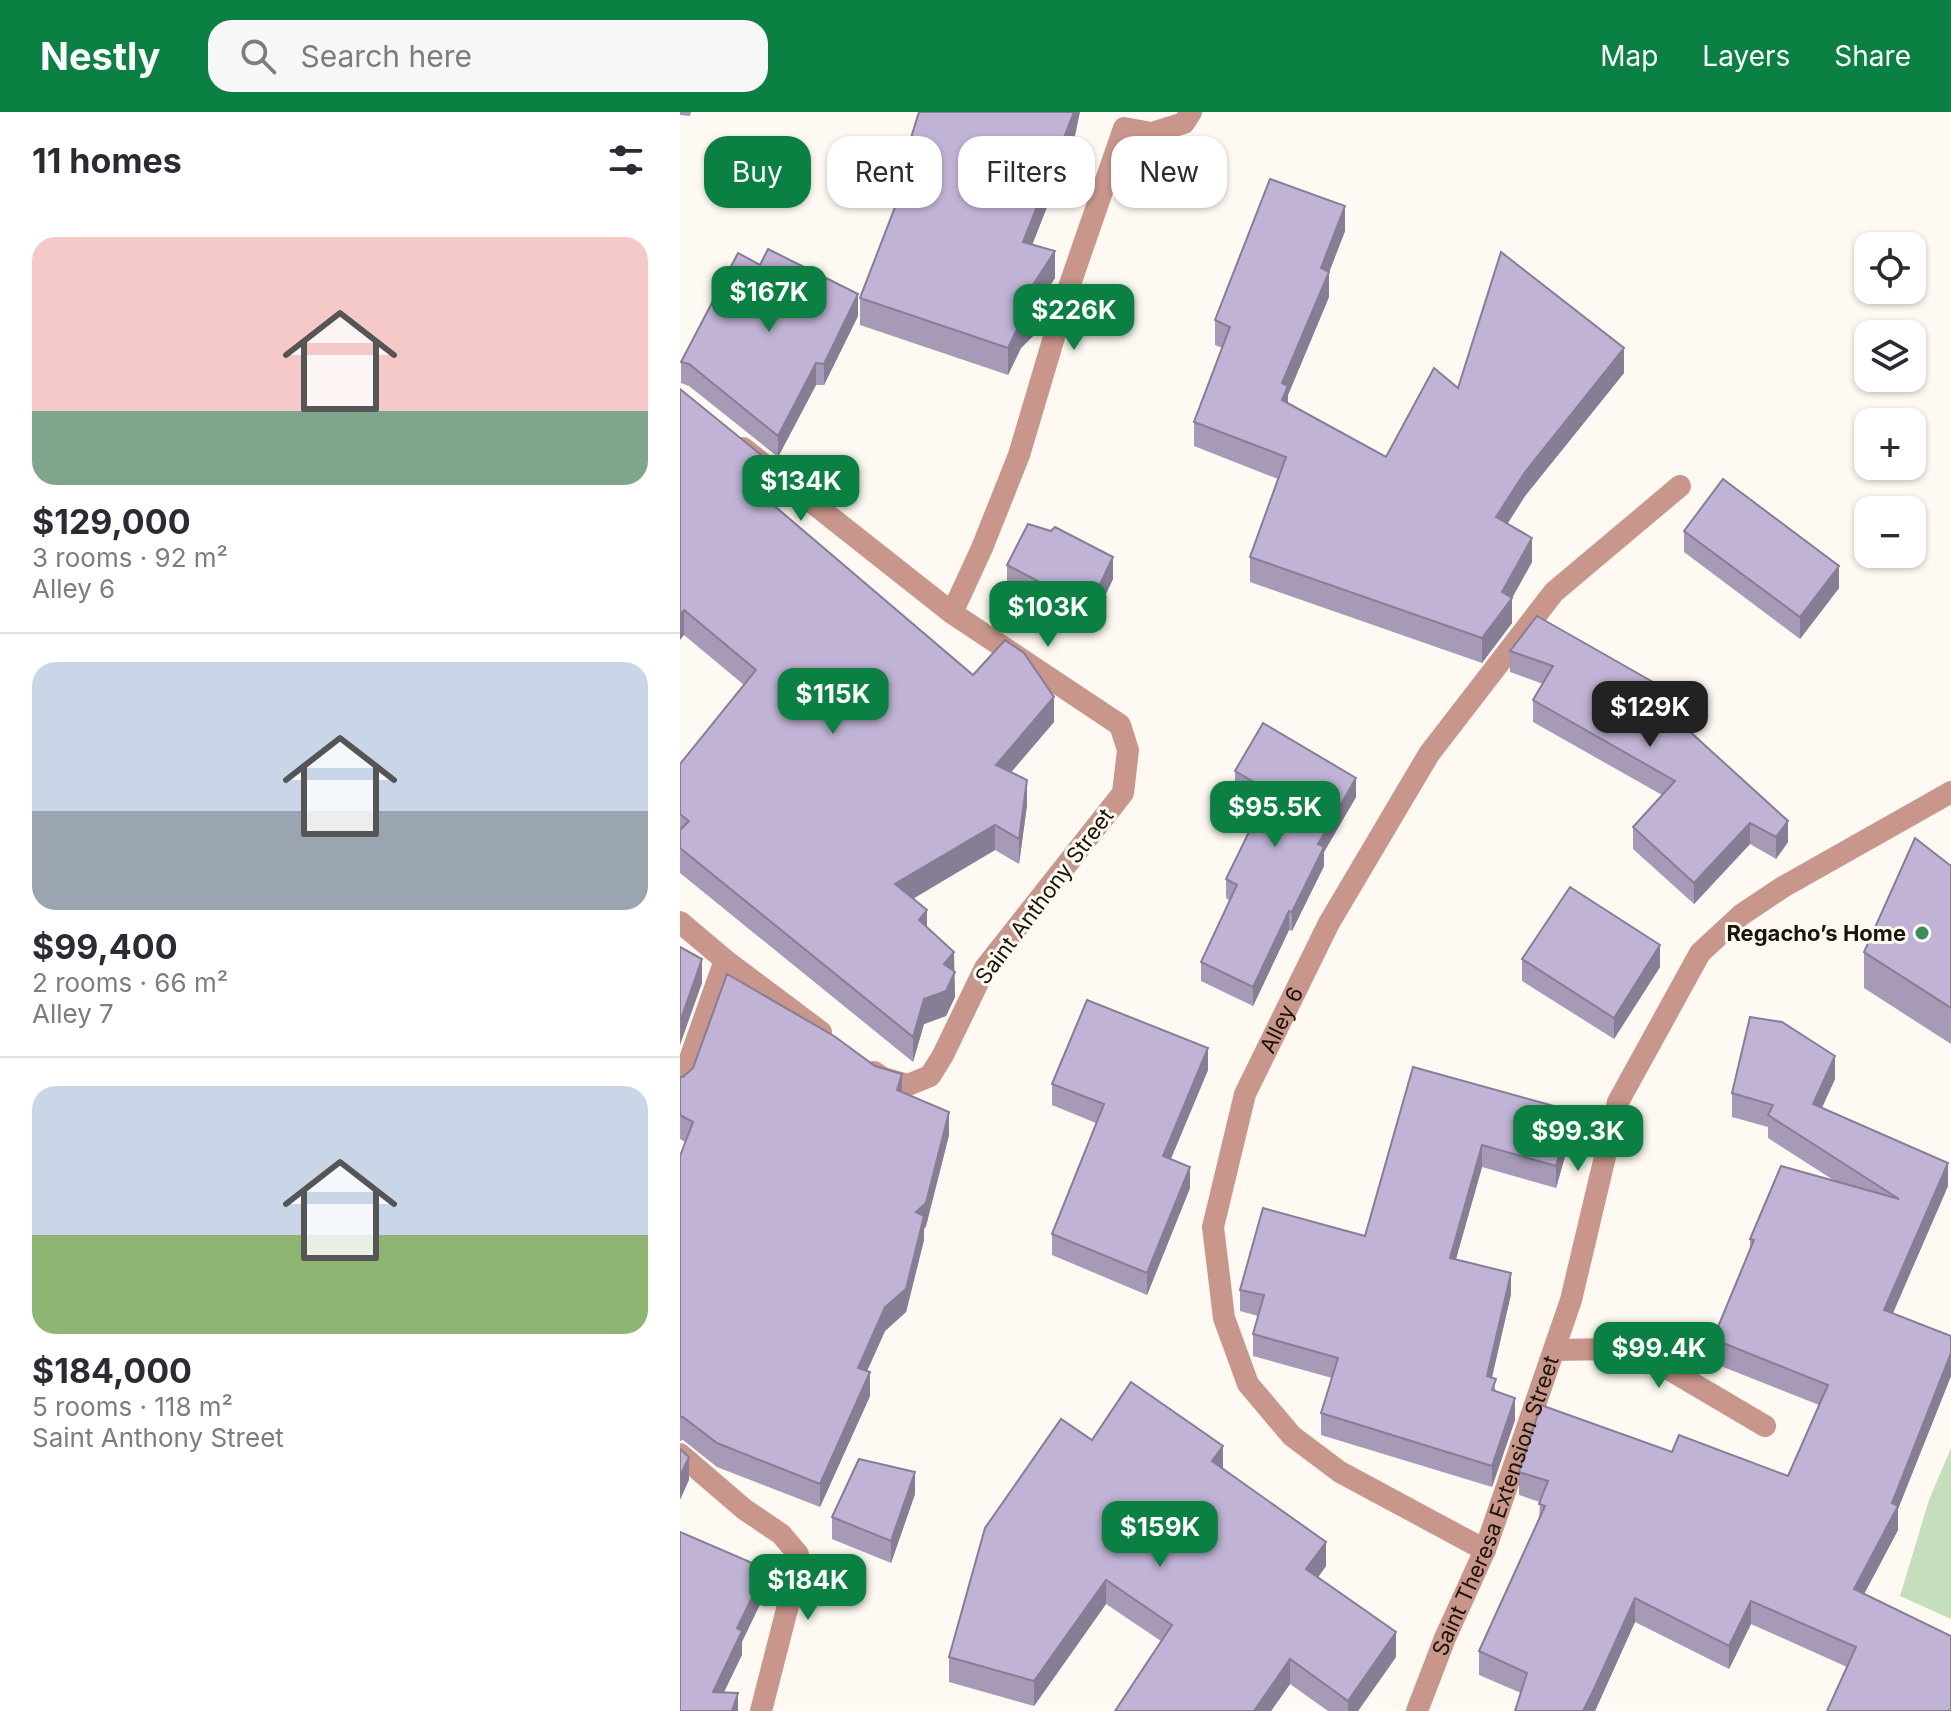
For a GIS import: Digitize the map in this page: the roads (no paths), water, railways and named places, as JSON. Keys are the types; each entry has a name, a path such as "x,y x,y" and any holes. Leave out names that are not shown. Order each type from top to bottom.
{"street":[{"path":"952,613 1019,455 1068,290 1124,128 1152,133 1184,123 1191,112"},
{"name":"Saint Anthony Street","path":"729,436 952,613 1120,725 1128,750 1123,793 985,968 930,1076 908,1085 883,1078 859,1060"},
{"name":"Alley 6","path":"1485,1550 1340,1472 1292,1436 1248,1384 1224,1318 1213,1227 1245,1094 1329,923 1429,754 1554,592 1680,486"},
{"name":"Saint Theresa Extension Street","path":"1417,1711 1445,1638 1485,1550 1571,1300 1618,1102 1700,953 1741,915 1783,887 1951,792"},
{"path":"680,922 834,1042"},
{"path":"680,1087 725,960"},
{"path":"1554,1350 1616,1349 1665,1367 1765,1426"},
{"path":"680,1454 744,1509 781,1534 798,1554 795,1578 761,1711"}],"place":[{"name":"Regacho’s Home","path":"1922,933"}]}
